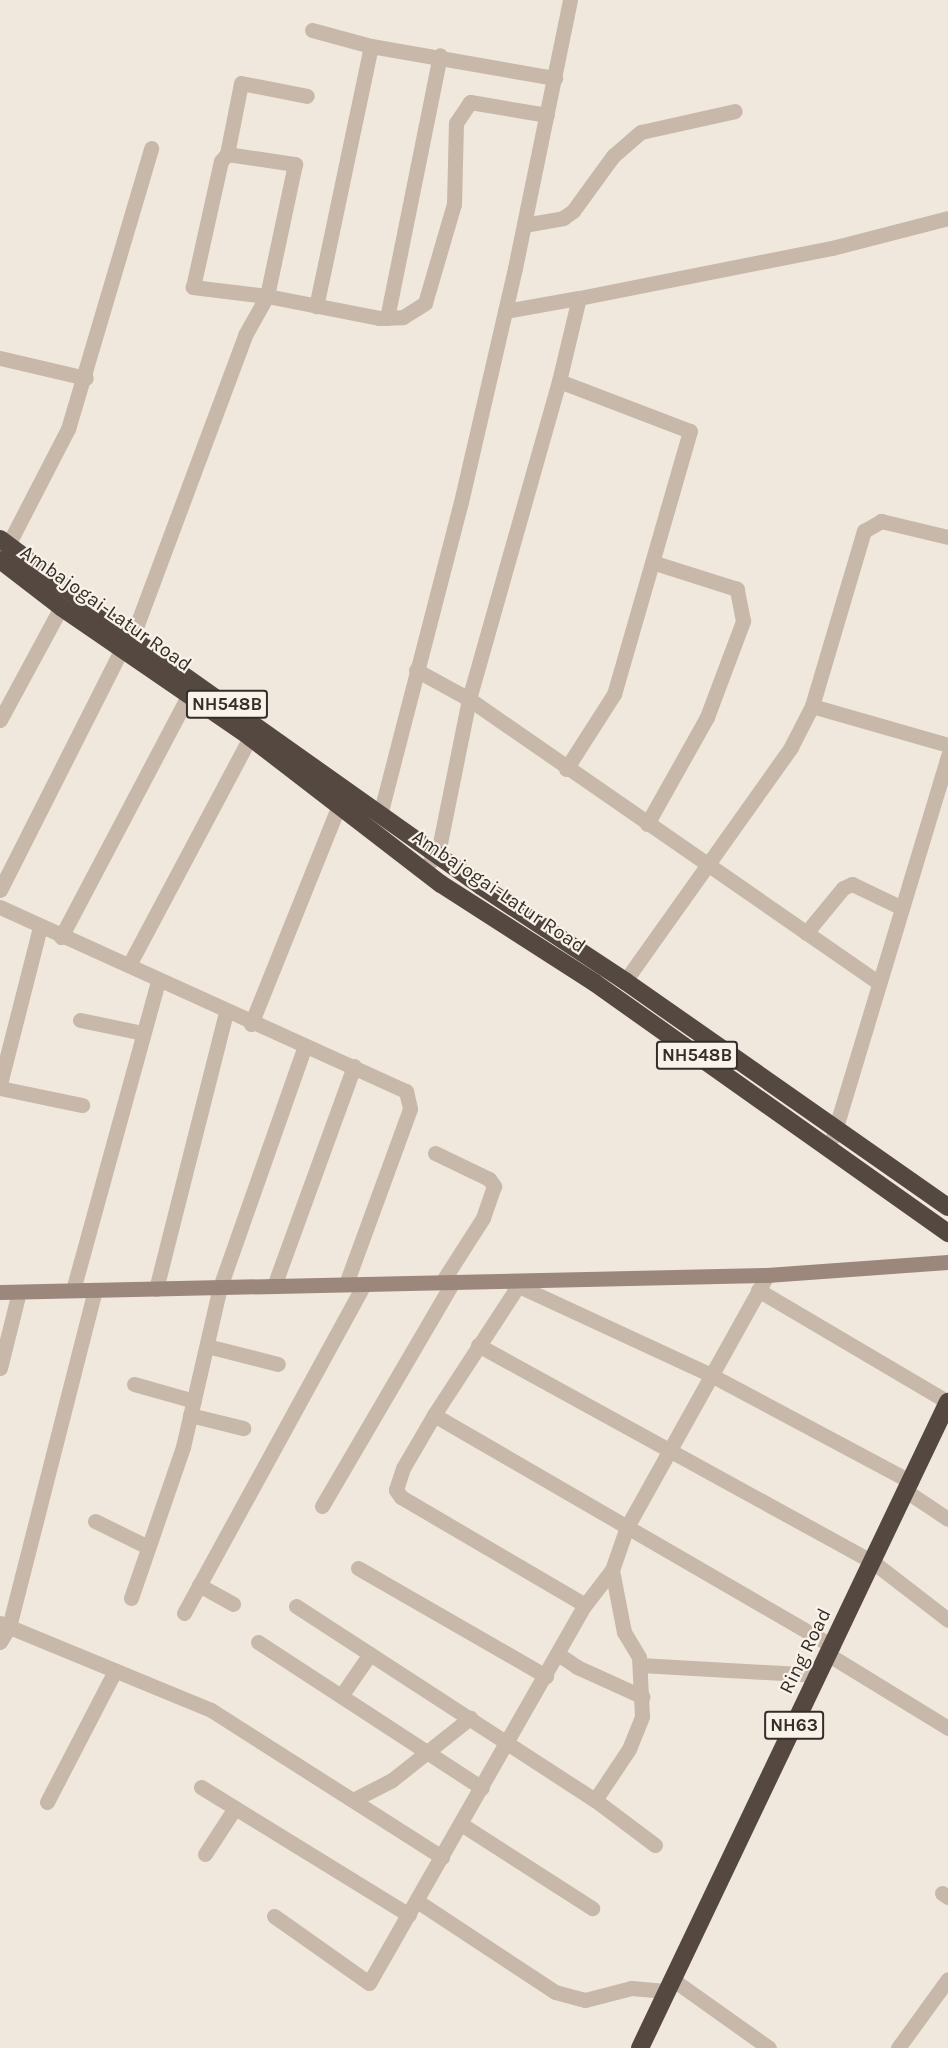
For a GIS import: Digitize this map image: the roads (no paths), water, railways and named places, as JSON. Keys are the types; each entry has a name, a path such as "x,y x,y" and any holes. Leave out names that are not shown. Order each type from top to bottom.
{"highway":[{"name":"NH548B","path":"3,557 127,643 381,811 438,853 837,1127 948,1207"},
{"name":"Ambajogai-Latur Road","path":"3,557 61,607 127,643 189,694 250,736 423,870 595,982 830,1146 948,1233"},
{"name":"Ring Road","path":"640,2048 948,1402"}],"main road":[{"path":"0,1292 447,1282 512,1283 767,1275 948,1262"}],"street":[{"path":"381,811 461,502 524,225 570,0"},
{"path":"312,30 371,46 440,56 555,78"},
{"path":"316,306 371,46"},
{"path":"387,318 440,56"},
{"path":"308,96 241,83 193,287 267,296 387,318 403,317 425,303 454,204 456,123 470,102 547,115"},
{"path":"524,225 563,218 573,211 613,156 641,132 735,111"},
{"path":"3,557 68,429 86,378 151,148"},
{"path":"0,890 127,643 245,335 267,296 294,164 226,154"},
{"path":"505,311 832,248 948,219"},
{"path":"423,870 438,853 469,699 559,381 579,298"},
{"path":"0,358 86,378"},
{"path":"559,381 690,431 614,694 566,769"},
{"path":"625,981 791,747 812,706 864,531 881,521 948,537"},
{"path":"647,824 707,717 743,621 736,590 652,562"},
{"path":"0,720 61,607"},
{"path":"416,670 469,699 566,769 879,983"},
{"path":"61,937 189,694"},
{"path":"812,706 948,745"},
{"path":"129,965 250,736"},
{"path":"830,1146 948,755"},
{"path":"251,1024 339,805"},
{"path":"806,933 843,888 852,884 902,908"},
{"path":"0,907 61,937 129,965 251,1024 399,1085 406,1091 410,1109 346,1284"},
{"path":"40,927 0,1086 82,1105"},
{"path":"74,1290 158,981"},
{"path":"156,1288 225,1012"},
{"path":"80,1020 143,1033"},
{"path":"131,1598 192,1408 220,1287 305,1046"},
{"path":"274,1286 354,1066"},
{"path":"322,1506 483,1218 494,1186 489,1179 435,1153"},
{"path":"274,1916 369,1983 462,1824 585,1605 612,1570 627,1527 767,1275"},
{"path":"585,1605 401,1497 396,1482 434,1415 478,1345 512,1283 711,1375 908,1486 948,1519"},
{"path":"184,1613 364,1284"},
{"path":"0,1642 95,1290"},
{"path":"758,1290 948,1402"},
{"path":"0,1368 19,1292"},
{"path":"478,1345 873,1562 948,1620"},
{"path":"207,1346 278,1364"},
{"path":"134,1384 243,1428"},
{"path":"434,1415 627,1527 831,1650 948,1728"},
{"path":"95,1521 148,1547"},
{"path":"358,1568 546,1676"},
{"path":"595,1800 628,1749 642,1716 640,1665 624,1632 612,1570"},
{"path":"199,1585 233,1604"},
{"path":"296,1605 595,1800 655,1845"},
{"path":"4,1625 211,1710 442,1857"},
{"path":"258,1642 482,1788"},
{"path":"342,1696 370,1654"},
{"path":"558,1654 577,1667 643,1697"},
{"path":"640,1665 818,1675"},
{"path":"47,1802 115,1671"},
{"path":"352,1800 392,1780 429,1753 470,1718"},
{"path":"201,1787 409,1915"},
{"path":"205,1854 235,1808"},
{"path":"462,1824 592,1908"},
{"path":"417,1901 555,1992 585,2000 631,1988 669,1985 769,2048"},
{"path":"898,2048 948,1979"}]}
